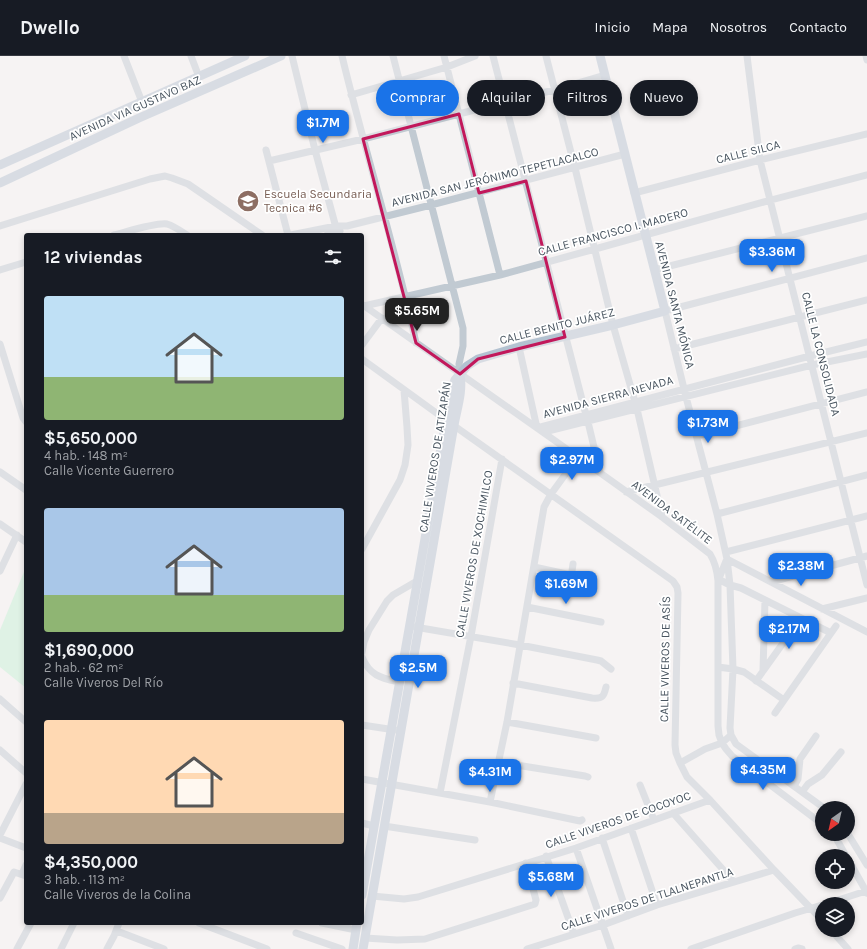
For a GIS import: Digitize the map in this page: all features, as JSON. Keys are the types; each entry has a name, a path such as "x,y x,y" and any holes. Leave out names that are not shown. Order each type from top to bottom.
{"main road":[{"name":"AVENIDA VIA GUSTAVO BAZ","path":"0,165 245,56"},
{"name":"AVENIDA VIA GUSTAVO BAZ","path":"0,183 139,118 281,56"},
{"name":"AVENIDA SANTA MÓNICA","path":"600,56 665,311"},
{"name":"CALLE BENITO JUÁREZ","path":"460,374 466,366 478,359 519,347 613,326 665,311"},
{"name":"CALLE VIVEROS DE ATIZAPÁN","path":"364,868 374,826 399,682 414,626 417,581 446,420 453,386 455,380 460,374"},
{"name":"CALLE VIVEROS DE ATIZAPÁN","path":"363,949 400,731 414,626 461,391 462,384 460,374"},
{"path":"353,949 357,927"}],"street":[{"path":"124,56 142,102"},
{"path":"191,56 199,77"},
{"path":"292,56 337,231"},
{"path":"342,56 351,95 406,296 416,343"},
{"path":"393,56 399,80"},
{"path":"444,56 450,80"},
{"path":"402,80 447,67 475,56"},
{"path":"493,56 499,80"},
{"path":"546,56 553,86"},
{"name":"CALLE LA CONSOLIDADA","path":"747,56 760,160 851,520 864,557 867,585"},
{"path":"866,56 867,60"},
{"path":"588,80 605,75"},
{"path":"351,95 376,88"},
{"path":"467,112 459,114 500,275"},
{"path":"408,116 463,328 463,346 459,364 460,374"},
{"path":"269,161 363,139 451,116"},
{"path":"509,116 600,472"},
{"path":"561,116 613,326 635,402"},
{"name":"CALLE SILCA","path":"634,193 867,134"},
{"path":"266,150 287,233"},
{"name":"AVENIDA SAN JERÓNIMO TEPETLACALCO","path":"314,233 337,231 347,226 384,216 526,181 625,154"},
{"name":"CALLE FRANCISCO I. MADERO","path":"364,306 500,275 867,175"},
{"path":"0,226 150,178 165,176 188,184 259,233"},
{"path":"654,270 867,216"},
{"path":"122,233 157,224 167,224 184,233"},
{"path":"665,311 867,258"},
{"path":"0,270 24,264"},
{"path":"674,349 867,300"},
{"name":"AVENIDA SATÉLITE","path":"364,307 600,472 710,554 717,570 718,581"},
{"name":"AVENIDA SANTA MÓNICA","path":"665,311 717,514 726,556 730,585 733,669 730,728 731,735"},
{"path":"364,342 382,318"},
{"name":"AVENIDA SIERRA NEVADA","path":"544,432 635,402 684,388 867,342"},
{"path":"0,344 24,419"},
{"path":"519,347 537,428"},
{"name":"AVENIDA SIERRA NEVADA","path":"537,428 637,409 812,365 867,354"},
{"name":"CALLE VIVEROS DE ASÍS","path":"364,360 673,581 677,587 678,593 675,745 680,763 688,777 815,913"},
{"path":"364,545 400,480 405,465 408,445 408,428 404,390"},
{"path":"697,436 867,392"},
{"path":"637,409 662,517"},
{"path":"626,492 867,433"},
{"path":"490,802 507,722 544,507 551,494 578,457"},
{"name":"CALLE VIVEROS DE XOCHIMILCO","path":"440,793 471,636 502,459"},
{"path":"0,472 24,489"},
{"path":"717,514 867,475"},
{"path":"726,556 867,516"},
{"path":"0,524 24,540"},
{"path":"0,571 17,535"},
{"path":"726,556 718,581 718,726 722,743 732,756 815,819"},
{"path":"726,556 771,582 867,632"},
{"path":"771,582 864,557"},
{"path":"569,592 573,564"},
{"path":"534,567 571,575"},
{"path":"364,642 369,630 386,601 393,595 417,581"},
{"path":"718,581 741,588 831,633"},
{"path":"822,609 867,598"},
{"path":"763,672 765,600"},
{"path":"527,607 601,622"},
{"path":"756,680 801,618"},
{"path":"414,626 597,660 611,668"},
{"path":"775,713 836,626"},
{"path":"364,663 365,666 373,673 384,679 399,682"},
{"path":"718,667 744,672 784,700"},
{"path":"514,683 598,699 603,697 606,686"},
{"path":"718,693 732,693"},
{"path":"0,699 24,720"},
{"path":"507,722 596,738"},
{"path":"364,725 400,731"},
{"path":"680,763 722,743 731,735 736,744 815,801"},
{"path":"794,786 798,779 800,759 816,736"},
{"path":"0,751 24,771"},
{"path":"802,792 808,784 822,775 841,752"},
{"path":"498,762 588,777"},
{"path":"756,774 762,764"},
{"path":"364,779 490,802 580,821 582,820"},
{"path":"640,785 654,820"},
{"path":"0,835 24,788"},
{"name":"CALLE VIVEROS DE COCOYOC","path":"372,896 404,899 418,897 546,856 576,848 710,800"},
{"path":"673,813 734,882"},
{"path":"364,824 374,826"},
{"path":"384,826 475,840"},
{"path":"631,828 657,905"},
{"path":"0,838 24,847"},
{"path":"602,838 628,916"},
{"path":"852,841 867,865"},
{"path":"576,848 611,949"},
{"path":"546,856 574,934"},
{"path":"365,938 397,940 425,939 535,904 536,900 526,863"},
{"name":"CALLE VIVEROS DE TLALNEPANTLA","path":"527,949 603,925 657,905 774,870"},
{"path":"849,897 866,892 855,872"},
{"path":"0,898 21,874"},
{"path":"691,949 815,908"},
{"path":"17,949 30,925"},
{"path":"61,949 73,925"},
{"path":"112,949 118,925"},
{"path":"204,925 267,949"},
{"path":"340,925 357,927"},
{"path":"296,933 342,949"},
{"path":"116,934 152,947 164,949"},
{"path":"107,949 116,934"},
{"path":"837,937 848,949"},
{"path":"795,949 802,949"}],"highlighted area":[{"path":"459,114 479,193 526,181 565,337 478,359 460,374 416,343 363,139"}],"green space":[{"path":"24,572 24,686 0,667 0,630"}],"place":[{"name":"Escuela Secundaria Tecnica #6","path":"248,201"}]}
